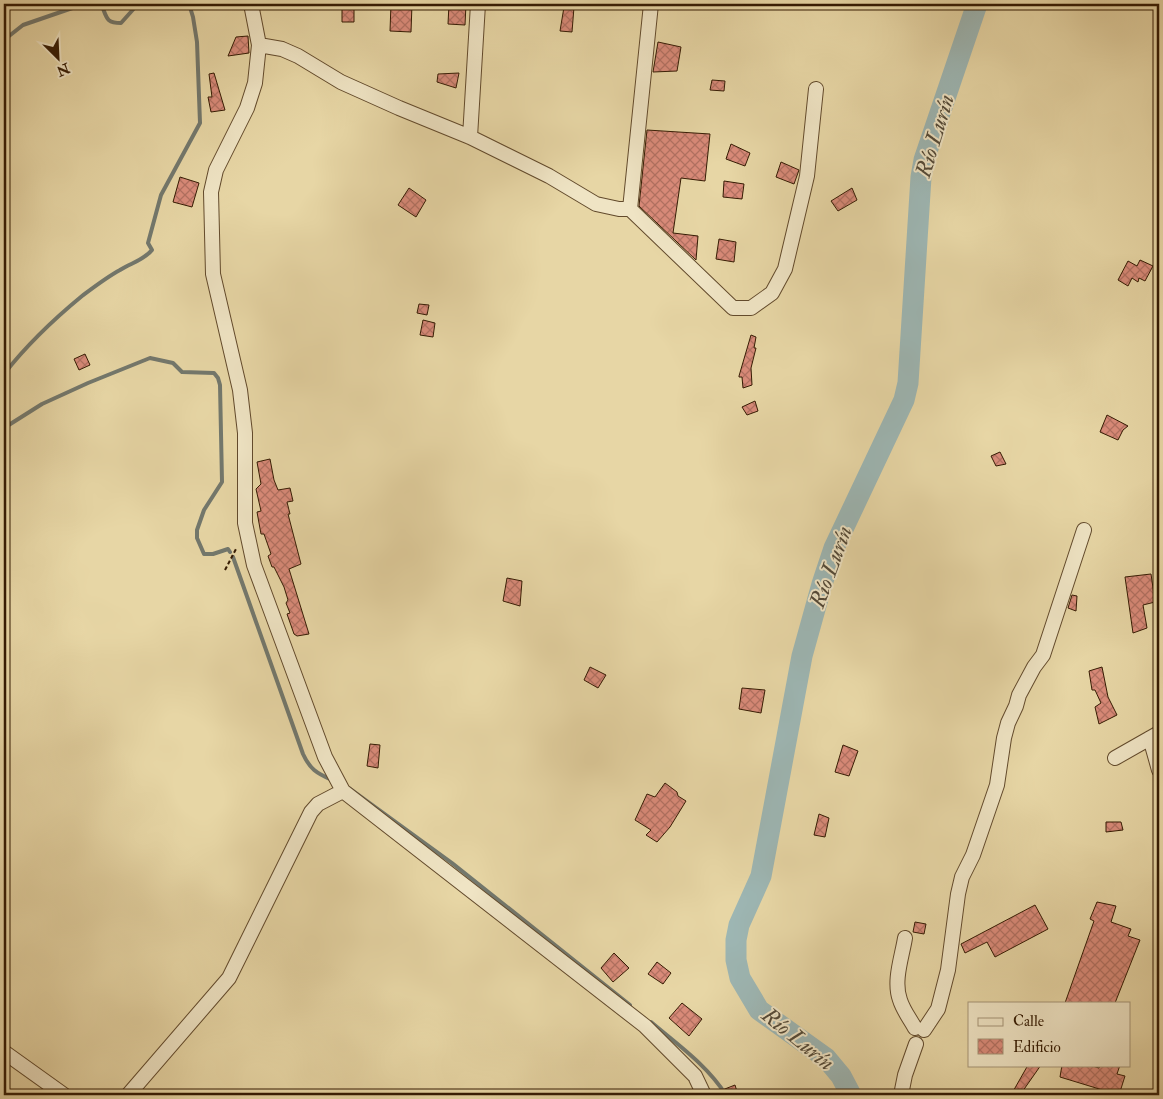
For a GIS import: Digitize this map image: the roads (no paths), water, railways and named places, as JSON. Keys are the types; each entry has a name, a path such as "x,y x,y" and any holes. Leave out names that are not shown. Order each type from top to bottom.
{"street":[{"path":"251,4 259,45 255,83 247,108 216,170 211,192 212,274 240,390 245,433 245,523 254,565 325,758 343,791 644,1026 696,1076 704,1095"},
{"path":"470,137 478,4"},
{"path":"630,209 650,4"},
{"path":"259,45 282,49 298,56 341,82 470,137 549,176 596,204 619,209 630,209 733,308 751,308 772,293 785,269 807,176 816,89"},
{"path":"919,1029 938,1009 948,970 962,877 973,855 996,785 1008,723 1016,706 1018,695 1034,666 1043,655 1084,530"},
{"path":"1115,758 1154,735 1159,770"},
{"path":"128,1095 228,978 311,812 318,804 343,791"},
{"path":"901,1095 905,1075 916,1044 922,1043 926,1039 926,1033 919,1029 905,1012 898,993 897,982 905,938"},
{"path":"4,1052 64,1095"}],"waterway":[{"path":"4,40 23,25 84,4"},
{"path":"96,4 102,6 106,17 116,23 121,23 138,4"},
{"path":"4,374 41,333 82,296 152,250 148,243 161,195 200,123 197,42 189,4"},
{"name":"Río Lurín","path":"851,1095 841,1076 826,1058 759,1010 740,978 736,960 736,940 739,925 761,876 802,656 822,584 834,548 904,400 908,383 921,177 924,160 977,4"},
{"path":"4,428 42,404 150,358 173,363 182,372 214,373 220,385 222,482 204,510 197,530 197,538 204,554 213,554 228,549 230,552"},
{"path":"233,557 303,754 314,770 332,780"},
{"path":"349,788 452,863 630,1005"},
{"path":"651,1022 701,1065 726,1095"}]}
